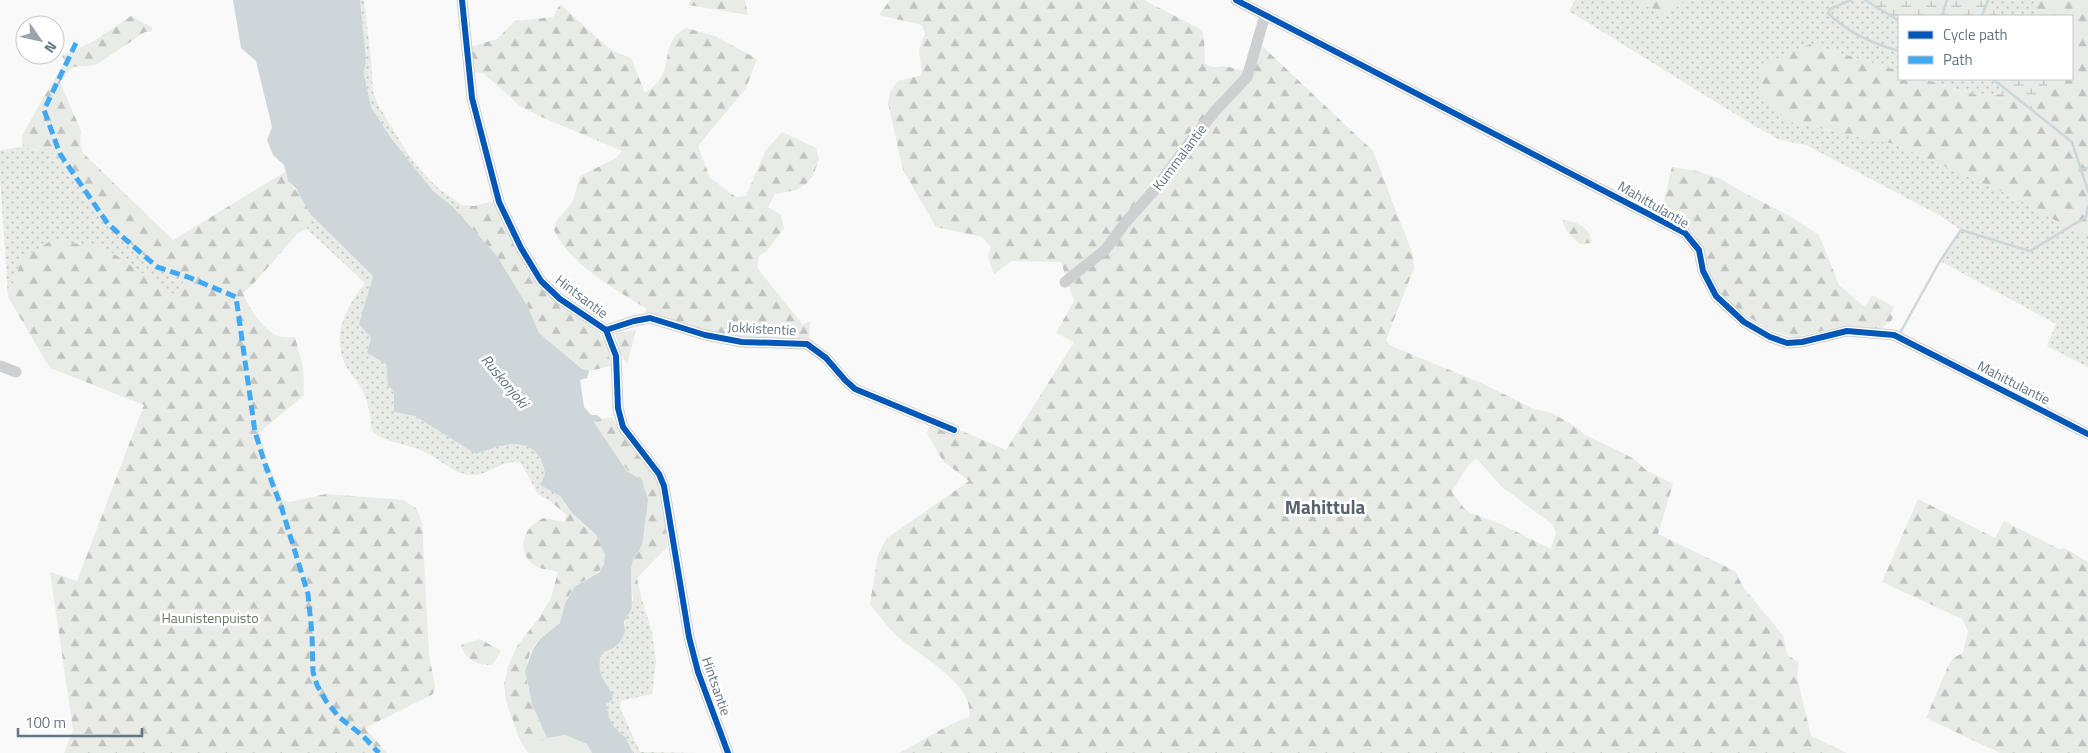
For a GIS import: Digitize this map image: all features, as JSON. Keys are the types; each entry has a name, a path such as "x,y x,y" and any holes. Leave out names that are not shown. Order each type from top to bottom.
{"street":[{"name":"Hintsantie","path":"462,0 472,98 499,202 521,248 541,280 560,299 606,330 616,356 618,408 624,427 659,474 664,486 691,643 698,672 728,753"},
{"name":"Mahittulantie","path":"1236,0 1685,233 1699,250 1703,271 1716,296 1744,322 1770,336 1787,343 1802,342 1847,331 1894,335 2088,434"},
{"name":"Kummalantie","path":"1065,282 1105,250 1124,223 1158,186 1215,111 1247,77 1265,15"},
{"name":"Jokkistentie","path":"606,330 650,318 705,336 742,342 806,344 826,358 855,389 954,430"},
{"path":"0,366 16,372"}],"green space":[{"path":"360,0 364,0 373,91 377,103 408,154 423,173 438,188 462,205 459,214 433,191 391,138 371,107 364,74 366,58"},
{"path":"691,0 745,0 748,15 688,5"},
{"path":"890,0 1144,0 1202,30 1205,64 1209,66 1238,70 1245,69 1260,44 1373,151 1413,255 1414,268 1386,340 1389,345 1479,382 1534,409 1552,413 1579,429 1585,435 1634,459 1646,470 1673,484 1658,534 1735,571 1743,587 1784,637 1787,655 1799,662 1797,677 1811,736 1847,753 899,753 942,729 969,717 969,704 963,692 954,681 895,634 870,604 878,554 887,538 969,481 943,461 927,433 931,424 954,433 962,431 1006,450 1074,342 1056,333 1074,301 1061,262 1012,261 994,274 988,256 991,247 982,237 936,227 903,170 888,103 890,92 898,81 922,75 919,50 925,34 922,25 879,15","holes":["1476,458 1501,486 1553,525 1556,533 1551,549 1501,524 1469,512 1452,492 1467,467"]},
{"path":"1575,0 1634,0 1666,15 1686,0 2039,0 2036,15 1898,15 1898,71 1810,44 1787,121 1894,144 2014,197 2069,228 2088,235 2088,367 2047,346 2056,324 1940,261 1961,230 1939,215 1806,145 1780,140 1753,125 1569,11"},
{"path":"1634,0 1686,0 1666,15"},
{"path":"1871,0 1983,0 2000,15 1898,15 1898,20 1872,4"},
{"path":"2039,0 2088,0 2088,235 2069,228 2014,197 1894,144 1787,121 1758,93 1762,65 1810,44 1898,71 1898,80 1926,80 1977,95 2012,94 2034,111 2047,86 2047,80 2073,80 2073,15 2036,15"},
{"path":"560,4 613,51 631,58 645,93 662,76 674,38 686,28 715,36 757,59 746,88 698,146 710,178 736,197 746,196 766,150 782,132 816,148 819,159 813,176 806,184 796,190 775,194 768,207 781,215 784,228 767,251 759,256 757,268 803,325 810,321 809,338 719,335 644,314 647,309 595,276 571,255 562,243 554,230 556,222 573,201 580,176 616,158 622,151 520,106 483,73 472,72 470,47 497,39 515,21 553,17"},
{"name":"Haunistenpuisto","path":"131,16 153,28 150,32 145,32 96,65 73,67 60,82 81,131 80,143 83,153 173,240 285,172 288,181 302,197 310,214 307,229 298,233 243,293 253,313 264,326 276,335 295,337 303,367 304,395 260,432 268,463 283,500 290,502 326,494 403,500 416,508 422,522 429,654 435,687 433,694 365,728 387,753 64,753 73,730 50,572 77,581 144,405 50,368 8,297 22,259 52,240 105,248 175,295 188,275 157,267 108,224 59,154 23,147 22,135 63,65 65,65 65,55 94,41"},
{"path":"1926,80 2047,80 2047,86 2012,94 1977,95"},
{"path":"1994,80 2047,80 2047,86 2034,111"},
{"path":"23,147 59,154 108,224 157,267 188,275 175,295 105,249 22,259 8,297 0,150"},
{"path":"1672,167 1697,171 1721,179 1788,215 1819,235 1839,285 1865,307 1872,295 1894,307 1891,321 1880,329 1826,330 1797,337 1784,335 1769,329 1740,312 1713,283 1699,241 1691,230 1680,222 1661,213"},
{"path":"494,201 532,278 598,332 607,345 611,366 589,371 582,369 539,333 528,307 497,256 459,214 462,205 474,206"},
{"path":"310,214 373,276 359,324 371,338 367,353 386,364 388,386 394,391 394,412 415,416 476,454 510,444 527,447 535,451 541,459 545,474 540,485 560,496 550,501 538,494 521,463 506,463 477,475 463,474 423,451 383,438 374,433 364,393 345,364 340,342 340,331 347,311 365,283 307,229"},
{"path":"1563,220 1573,222 1586,229 1592,243 1580,244 1567,230"},
{"path":"636,330 627,365 620,352 615,333"},
{"path":"612,417 656,479 663,498 667,547 637,578 641,597 633,599 631,569 633,560 642,545 642,480 628,471 592,421"},
{"path":"560,496 571,512 597,538 604,550 605,556 599,572 579,584 572,591 567,599 561,622 540,639 532,650 527,662 528,688 536,714 547,738 525,749 519,738 506,701 504,684 508,667 517,646 539,618 551,598 558,572 540,568 528,560 523,544 524,538 531,527 543,518 564,522 567,515 550,501"},
{"path":"1918,499 1995,538 2004,521 2059,549 2064,548 2088,562 2088,753 2000,753 1926,718 1948,666 1953,658 1963,653 1968,631 1962,619 1882,582"},
{"path":"641,597 652,632 656,661 652,694 621,701 620,708 640,752 698,753 633,753 626,738 614,727 609,717 606,704 613,694 602,679 598,663 603,652 612,649 625,632 625,622 633,599"},
{"path":"480,639 501,651 493,664 483,665 473,661 462,650 461,645"},
{"path":"565,735 587,744 592,753 529,753 525,749 547,738"}],"water":[{"name":"Ruskonjoki","path":"233,0 360,0 366,58 364,74 371,107 391,138 433,191 452,206 497,256 528,307 539,333 582,369 589,371 587,378 580,380 584,407 591,415 597,415 602,419 593,421 627,471 642,480 648,500 642,545 633,560 631,569 632,608 624,622 625,632 620,642 612,649 603,652 600,658 601,674 613,694 612,700 606,704 609,717 614,727 626,738 633,753 592,753 587,744 565,735 547,738 532,704 525,671 533,649 540,639 560,623 565,604 574,587 600,572 604,564 605,555 596,535 572,513 560,496 540,485 545,474 541,459 535,451 527,447 510,444 476,454 415,416 394,412 394,391 388,386 386,364 367,353 371,338 359,324 373,276 310,214 296,188 288,181 284,165 273,155 267,140 272,127 256,61 241,48"}],"waterway":[{"path":"1851,0 1830,9 1828,13 1835,20 1861,36 1898,51"},
{"path":"1865,0 1898,20"},
{"path":"1942,15 1947,0"},
{"path":"1982,15 1988,0"},
{"path":"1994,80 2072,142 2088,191"},
{"path":"2080,170 2088,168"},
{"path":"1900,333 1940,261 1961,230 2030,251 2086,217 2088,206"}],"marked path":[{"path":"76,43 44,110 60,154 108,224 157,267 188,277 236,297 255,432 281,506 308,594 313,672 317,685 326,701 339,717 363,736 379,753"}],"cycle path":[{"path":"462,0 472,98 499,202 521,248 541,281 560,299 606,330 616,356 618,408 623,427 659,474 664,486 689,637 698,672 728,753"},
{"path":"1236,0 1685,233 1699,250 1703,271 1716,296 1744,322 1770,337 1787,343 1802,342 1847,331 1894,335 2088,434"},
{"path":"606,330 650,318 705,335 742,342 807,344 826,358 855,389 954,430"}],"district":[{"name":"Mahittula","path":"1325,506"}]}
